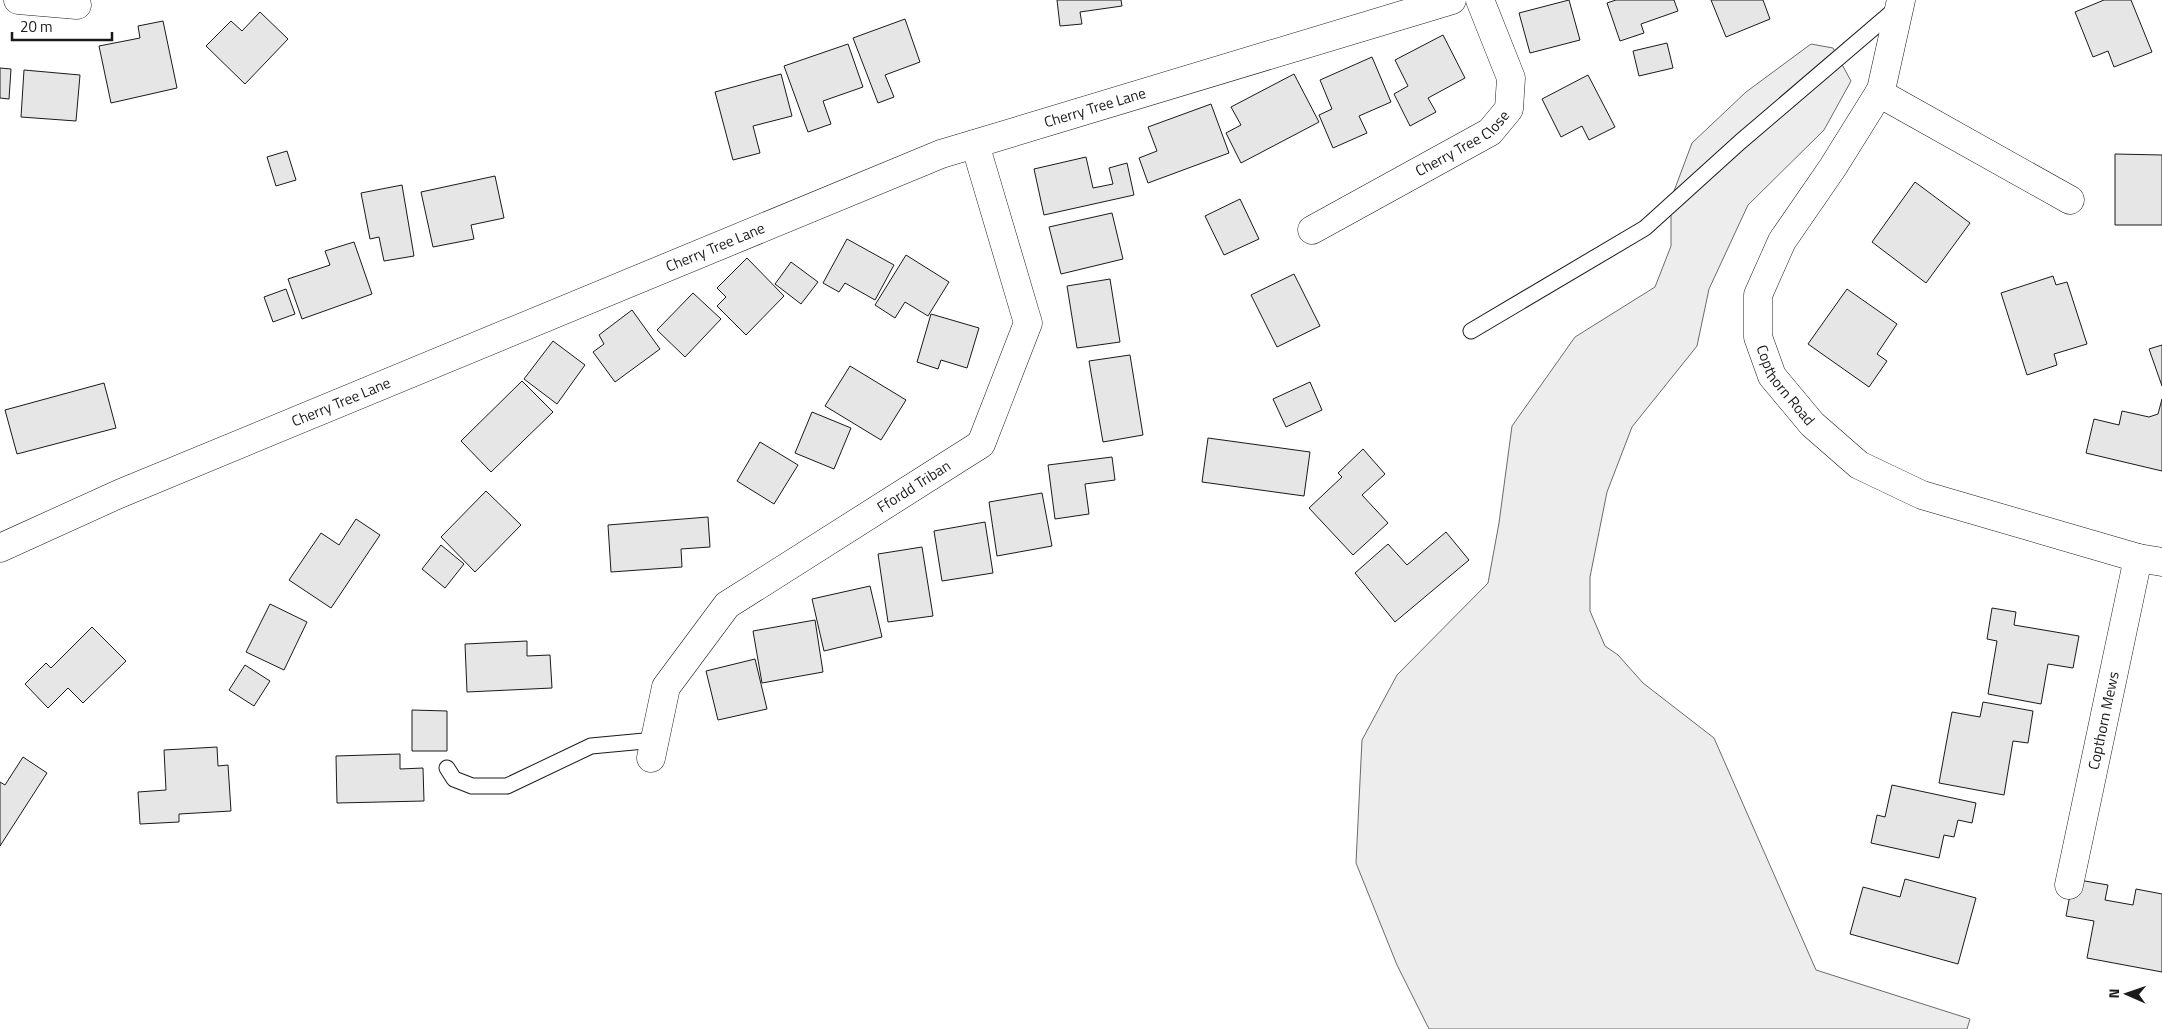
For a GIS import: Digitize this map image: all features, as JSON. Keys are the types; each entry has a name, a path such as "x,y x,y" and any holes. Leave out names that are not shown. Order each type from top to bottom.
{"street":[{"path":"18,0 77,5"},
{"name":"Cherry Tree Lane","path":"0,548 128,490 941,154 1452,0"},
{"name":"Cherry Tree Close","path":"1312,230 1490,132 1510,109 1510,78 1480,0"},
{"name":"Copthorn Road","path":"1900,3 1879,93 1833,167 1782,241 1758,295 1758,338 1772,376 1812,424 1859,465 1922,495 2150,560"},
{"path":"1879,93 2070,200"},
{"name":"Ffordd Triban","path":"653,749 666,687 727,605 981,444 1028,323 975,144"},
{"name":"Copthorn Mews","path":"2068,885 2150,560"}],"lane":[{"path":"1471,331 1645,228 1740,142 1900,3"},
{"path":"446,768 454,779 472,786 507,786 592,746 653,749"}],"shaded area":[{"path":"1811,44 1833,48 1851,81 1824,130 1748,205 1709,289 1697,346 1632,427 1607,492 1590,577 1590,611 1605,646 1618,655 1643,683 1714,738 1816,970 1970,1019 1967,1029 1429,1029 1397,965 1356,863 1362,740 1397,675 1488,583 1499,523 1512,426 1575,337 1655,287 1671,246 1671,199 1692,143 1746,92"}],"building":[{"path":"1057,0 1121,0 1122,6 1080,12 1082,24 1060,26"},
{"path":"1569,0 1580,40 1530,53 1519,13"},
{"path":"1616,0 1674,0 1678,11 1641,24 1644,33 1620,41 1607,3"},
{"path":"1711,0 1763,0 1770,19 1726,37"},
{"path":"2104,0 2131,0 2152,52 2114,67 2108,51 2093,57 2075,12"},
{"path":"260,12 288,39 245,84 206,46 231,21 242,31"},
{"path":"905,19 920,62 885,75 894,97 878,103 853,38"},
{"path":"163,21 177,88 111,103 99,46 140,38 138,26"},
{"path":"1443,35 1465,78 1428,98 1436,112 1410,126 1394,94 1408,86 1395,60"},
{"path":"1667,43 1673,68 1639,76 1633,51"},
{"path":"848,44 863,87 823,101 831,124 808,132 784,66"},
{"path":"1372,57 1391,102 1359,116 1367,133 1333,148 1319,115 1332,109 1320,80"},
{"path":"0,68 11,69 9,99 0,98"},
{"path":"24,70 80,75 76,121 21,117"},
{"path":"781,74 792,116 753,126 760,153 733,160 715,92"},
{"path":"1294,74 1319,122 1241,163 1226,133 1241,125 1231,107"},
{"path":"1588,75 1615,127 1589,140 1582,126 1561,137 1542,99"},
{"path":"1211,104 1229,153 1148,183 1139,158 1157,151 1148,127"},
{"path":"287,151 296,180 276,186 267,157"},
{"path":"2115,154 2162,155 2162,225 2115,225"},
{"path":"1086,157 1093,188 1113,184 1109,168 1127,163 1134,195 1044,215 1034,169"},
{"path":"495,176 504,218 471,225 474,239 433,247 421,192"},
{"path":"1915,182 1970,223 1926,283 1872,242"},
{"path":"402,185 414,256 384,261 379,237 370,239 361,193"},
{"path":"1240,199 1259,239 1224,255 1205,216"},
{"path":"1112,213 1123,259 1061,274 1049,227"},
{"path":"847,239 894,265 875,300 845,283 839,292 823,283"},
{"path":"354,242 372,294 302,319 288,279 330,265 325,251"},
{"path":"906,255 949,282 928,316 905,302 895,318 875,305"},
{"path":"747,258 784,296 746,335 717,306 726,297 717,288"},
{"path":"791,262 818,282 801,304 775,284"},
{"path":"1294,274 1320,326 1277,347 1251,295"},
{"path":"2053,276 2056,285 2067,282 2087,344 2054,354 2057,365 2027,375 2001,293"},
{"path":"1110,279 1120,342 1077,348 1067,286"},
{"path":"286,289 295,314 273,322 264,297"},
{"path":"1847,289 1897,324 1877,354 1887,361 1869,387 1808,344"},
{"path":"693,293 721,319 685,357 657,330"},
{"path":"632,310 660,349 615,382 593,352 604,344 599,335"},
{"path":"931,314 979,328 967,368 941,360 938,369 917,362"},
{"path":"553,341 585,365 557,404 524,379"},
{"path":"2162,345 2162,386 2149,349"},
{"path":"1130,355 1143,435 1103,442 1089,361"},
{"path":"850,366 906,400 881,440 825,406"},
{"path":"522,381 553,412 491,472 461,441"},
{"path":"1310,382 1322,410 1286,427 1273,399"},
{"path":"104,383 116,428 17,454 5,410"},
{"path":"2162,399 2162,471 2086,453 2094,419 2119,425 2122,411 2149,417 2158,414"},
{"path":"812,412 851,428 834,469 795,453"},
{"path":"1208,438 1310,452 1304,496 1202,482"},
{"path":"760,442 798,465 774,504 737,481"},
{"path":"1363,449 1385,474 1362,495 1388,523 1353,555 1309,508 1342,477 1338,473"},
{"path":"1112,457 1115,480 1085,484 1089,514 1055,519 1048,465"},
{"path":"486,491 521,525 475,572 441,537"},
{"path":"1042,493 1052,546 997,556 989,502"},
{"path":"708,517 710,547 681,549 682,567 611,572 608,525"},
{"path":"356,519 380,535 331,608 289,580 321,533 339,545"},
{"path":"985,522 993,573 942,581 934,531"},
{"path":"1446,532 1469,560 1395,622 1355,573 1388,544 1407,565"},
{"path":"441,545 464,564 445,588 422,569"},
{"path":"922,547 933,616 888,622 878,554"},
{"path":"870,586 882,637 824,651 812,599"},
{"path":"270,604 307,622 284,670 246,652"},
{"path":"1992,608 2016,612 2014,625 2079,636 2073,668 2048,664 2041,704 1988,694 1997,641 1987,639"},
{"path":"815,620 823,672 762,683 753,631"},
{"path":"92,627 126,661 83,703 68,688 48,708 25,684 46,663 51,668"},
{"path":"527,641 527,656 550,655 552,688 467,692 465,644"},
{"path":"755,659 767,709 718,720 706,671"},
{"path":"245,665 270,681 254,706 229,690"},
{"path":"1983,702 2033,711 2028,743 2013,741 2004,795 1939,783 1952,712 1980,717"},
{"path":"412,710 447,711 447,751 412,751"},
{"path":"217,747 218,766 228,765 231,811 179,814 179,822 140,824 138,792 166,790 164,750"},
{"path":"400,754 400,769 423,768 424,801 337,803 336,756"},
{"path":"23,757 47,773 0,846 0,782 5,785"},
{"path":"1892,785 1976,803 1972,823 1958,820 1954,837 1944,835 1939,858 1871,843 1877,815 1885,817"},
{"path":"1905,879 1976,898 1958,964 1850,934 1863,887 1900,897"},
{"path":"2073,879 2108,885 2105,900 2133,905 2136,889 2162,894 2162,972 2087,958 2094,921 2066,916"}]}
